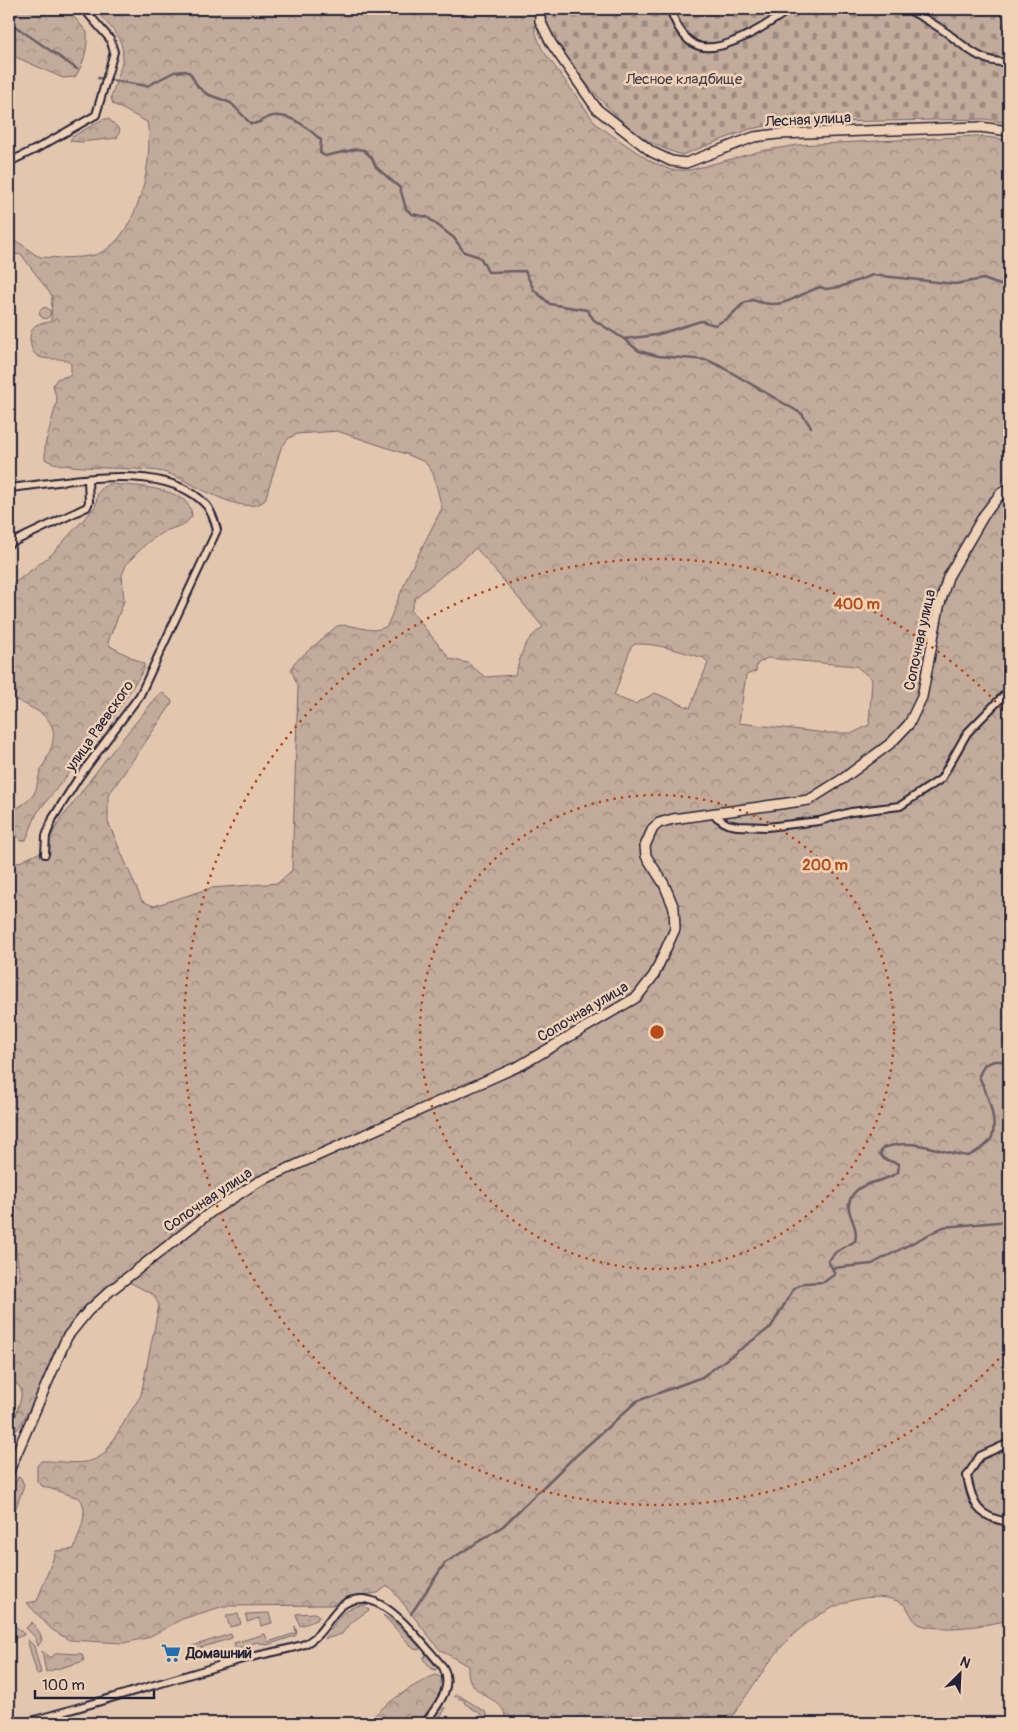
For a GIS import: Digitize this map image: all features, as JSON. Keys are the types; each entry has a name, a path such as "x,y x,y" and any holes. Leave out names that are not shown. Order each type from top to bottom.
{"main road":[{"name":"Лесная улица","path":"540,9 540,21 552,43 598,109 652,152 671,161 686,163 754,137 778,134 980,127 1009,131"},
{"name":"Сопочная улица","path":"9,1471 67,1337 88,1311 110,1291 204,1218 258,1182 522,1065 637,997 646,987 663,958 675,929 674,908 664,884 646,856 645,846 648,836 659,823 673,818 808,800 844,778 897,737 909,724 922,697 939,607 948,577 984,515 1001,493 1009,488"}],"street":[{"path":"9,162 93,119 96,115 114,52 110,39 84,9"},
{"path":"670,9 686,37 704,48 738,40 790,9"},
{"path":"907,9 926,18 969,52 990,62 1009,62"},
{"name":"улица Раевского","path":"46,854 46,836 53,818 79,777 140,695 217,530 208,508 198,498 184,489 163,481 132,477 88,480"},
{"path":"9,488 88,480 89,502 87,507 9,544"},
{"path":"712,814 727,824 767,826 819,821 852,812 900,806 941,780 967,733 1009,690"},
{"path":"1009,1442 980,1456 967,1476 972,1500 984,1515 995,1520 1009,1522"},
{"path":"24,1723 244,1658 302,1645 321,1632 336,1610 352,1600 364,1599 379,1605 402,1621 443,1667 448,1676 446,1688 441,1699 425,1723"}],"green space":[{"path":"9,9 67,9 87,32 85,55 75,77 63,78 9,54"},
{"path":"94,9 535,9 535,31 542,49 597,125 650,161 671,170 690,170 761,151 798,145 977,136 1009,140 1009,1620 964,1627 928,1627 916,1622 906,1607 900,1602 886,1598 871,1597 856,1600 826,1611 790,1638 765,1668 728,1723 504,1723 505,1716 500,1705 477,1690 471,1683 468,1666 440,1650 390,1587 387,1586 378,1593 349,1596 333,1605 224,1606 182,1619 147,1638 123,1643 69,1640 51,1629 27,1603 37,1601 56,1551 74,1549 84,1516 84,1509 79,1498 42,1486 37,1481 37,1466 41,1461 74,1463 90,1461 105,1453 141,1395 159,1305 154,1295 127,1281 108,1287 99,1294 65,1332 54,1351 30,1408 17,1430 12,1429 21,1398 21,1389 9,1374 9,1285 20,1278 9,1206 9,867 43,851 59,822 105,760 160,693 163,693 172,701 171,705 108,796 108,822 142,901 154,906 211,888 278,883 292,870 298,687 291,669 294,663 337,626 343,625 374,630 387,626 409,573 442,508 433,473 425,462 337,431 297,434 289,438 281,448 265,500 256,505 244,505 217,497 167,473 140,469 67,466 45,459 45,445 57,401 53,385 57,379 71,375 71,364 60,359 41,358 32,349 30,337 33,328 38,324 51,321 52,296 21,254 9,255 9,240 22,245 41,257 72,258 89,256 102,252 115,243 134,213 146,175 149,137 147,122 113,104 111,97 123,57 120,40","holes":["476,548 543,627 527,643 515,675 485,677 468,663 450,659 411,611 415,598","635,644 652,645 704,658 708,663 690,708 655,693 635,704 614,696 631,647","767,658 856,666 872,679 869,725 853,733 826,733 739,723 746,675 756,671 757,664"]},
{"name":"Лесное кладбище","path":"545,9 1009,9 1009,123 985,119 782,123 750,129 682,155 662,148 643,138 615,115 599,98 583,80 556,41 548,24"},
{"path":"103,119 109,119 120,130 117,138 81,142 70,141 72,137"},
{"path":"45,307 51,313 45,319 39,313"},
{"path":"110,484 145,487 171,493 182,499 189,506 192,516 185,524 165,531 148,542 127,563 122,575 124,601 108,642 110,646 144,664 144,669 113,718 37,813 26,840 20,841 14,826 14,810 34,794 40,772 53,742 54,734 48,720 41,713 20,701 9,698 9,587 51,555 95,507 98,493 103,487"},
{"path":"18,1477 21,1478 24,1485 11,1522 9,1543 9,1497"},
{"path":"364,1605 369,1610 349,1624 342,1634 325,1639 340,1616 356,1606"},
{"path":"269,1613 272,1623 261,1626 259,1618 247,1622 246,1614"},
{"path":"315,1613 319,1616 317,1620 300,1626 296,1614"},
{"path":"238,1614 241,1624 230,1627 226,1615"},
{"path":"383,1615 394,1622 420,1647 419,1650 414,1649"},
{"path":"9,1620 24,1635 13,1639 11,1637"},
{"path":"32,1622 40,1633 42,1640 38,1646 35,1637 26,1628"},
{"path":"295,1626 297,1633 295,1636 267,1645 257,1642 236,1649 234,1643 265,1634 268,1642 296,1633"},
{"path":"231,1634 232,1638 193,1650 192,1646"},
{"path":"27,1639 34,1646 41,1673 37,1674"},
{"path":"42,1651 50,1658 57,1653 82,1654 84,1661 46,1672"},
{"path":"426,1654 437,1666 436,1670 432,1669 423,1659"},
{"path":"436,1675 443,1679 443,1691 422,1723 368,1723 399,1695"},
{"path":"457,1694 487,1713 486,1723 480,1723 484,1716 464,1703 465,1701 454,1696"},
{"path":"446,1708 436,1723 428,1723 437,1709"}],"waterway":[{"path":"9,22 77,69"},
{"path":"98,78 147,86 174,72 185,71 190,73 198,87 207,94 231,103 251,124 273,116 286,117 293,119 321,140 320,153 325,156 357,149 364,150 372,158 376,167 400,188 406,209 412,214 427,217 454,238 464,252 480,258 488,272 525,271 534,290 550,304 587,310 594,320 624,339 656,335 701,321 715,325 728,318 744,303 752,300 763,303 781,303 820,287 826,289 840,287 873,275 955,284 983,279 1009,288"},
{"path":"624,339 639,351 658,356 707,360 722,367 802,414 811,427"},
{"path":"832,1268 828,1261 836,1252 855,1241 856,1235 849,1209 852,1196 863,1186 885,1179 898,1172 899,1164 884,1159 880,1154 883,1148 906,1144 926,1146 968,1156 988,1143 992,1137 993,1130 992,1114 979,1076 984,1065 994,1061 1003,1061 1009,1055"},
{"path":"411,1614 445,1563 503,1526 569,1462 637,1401 702,1377 771,1327 794,1288 804,1283 824,1282 835,1274 832,1268 872,1264 943,1227 1009,1221"}],"place":[{"name":"Домашний","path":"171,1653"}]}
